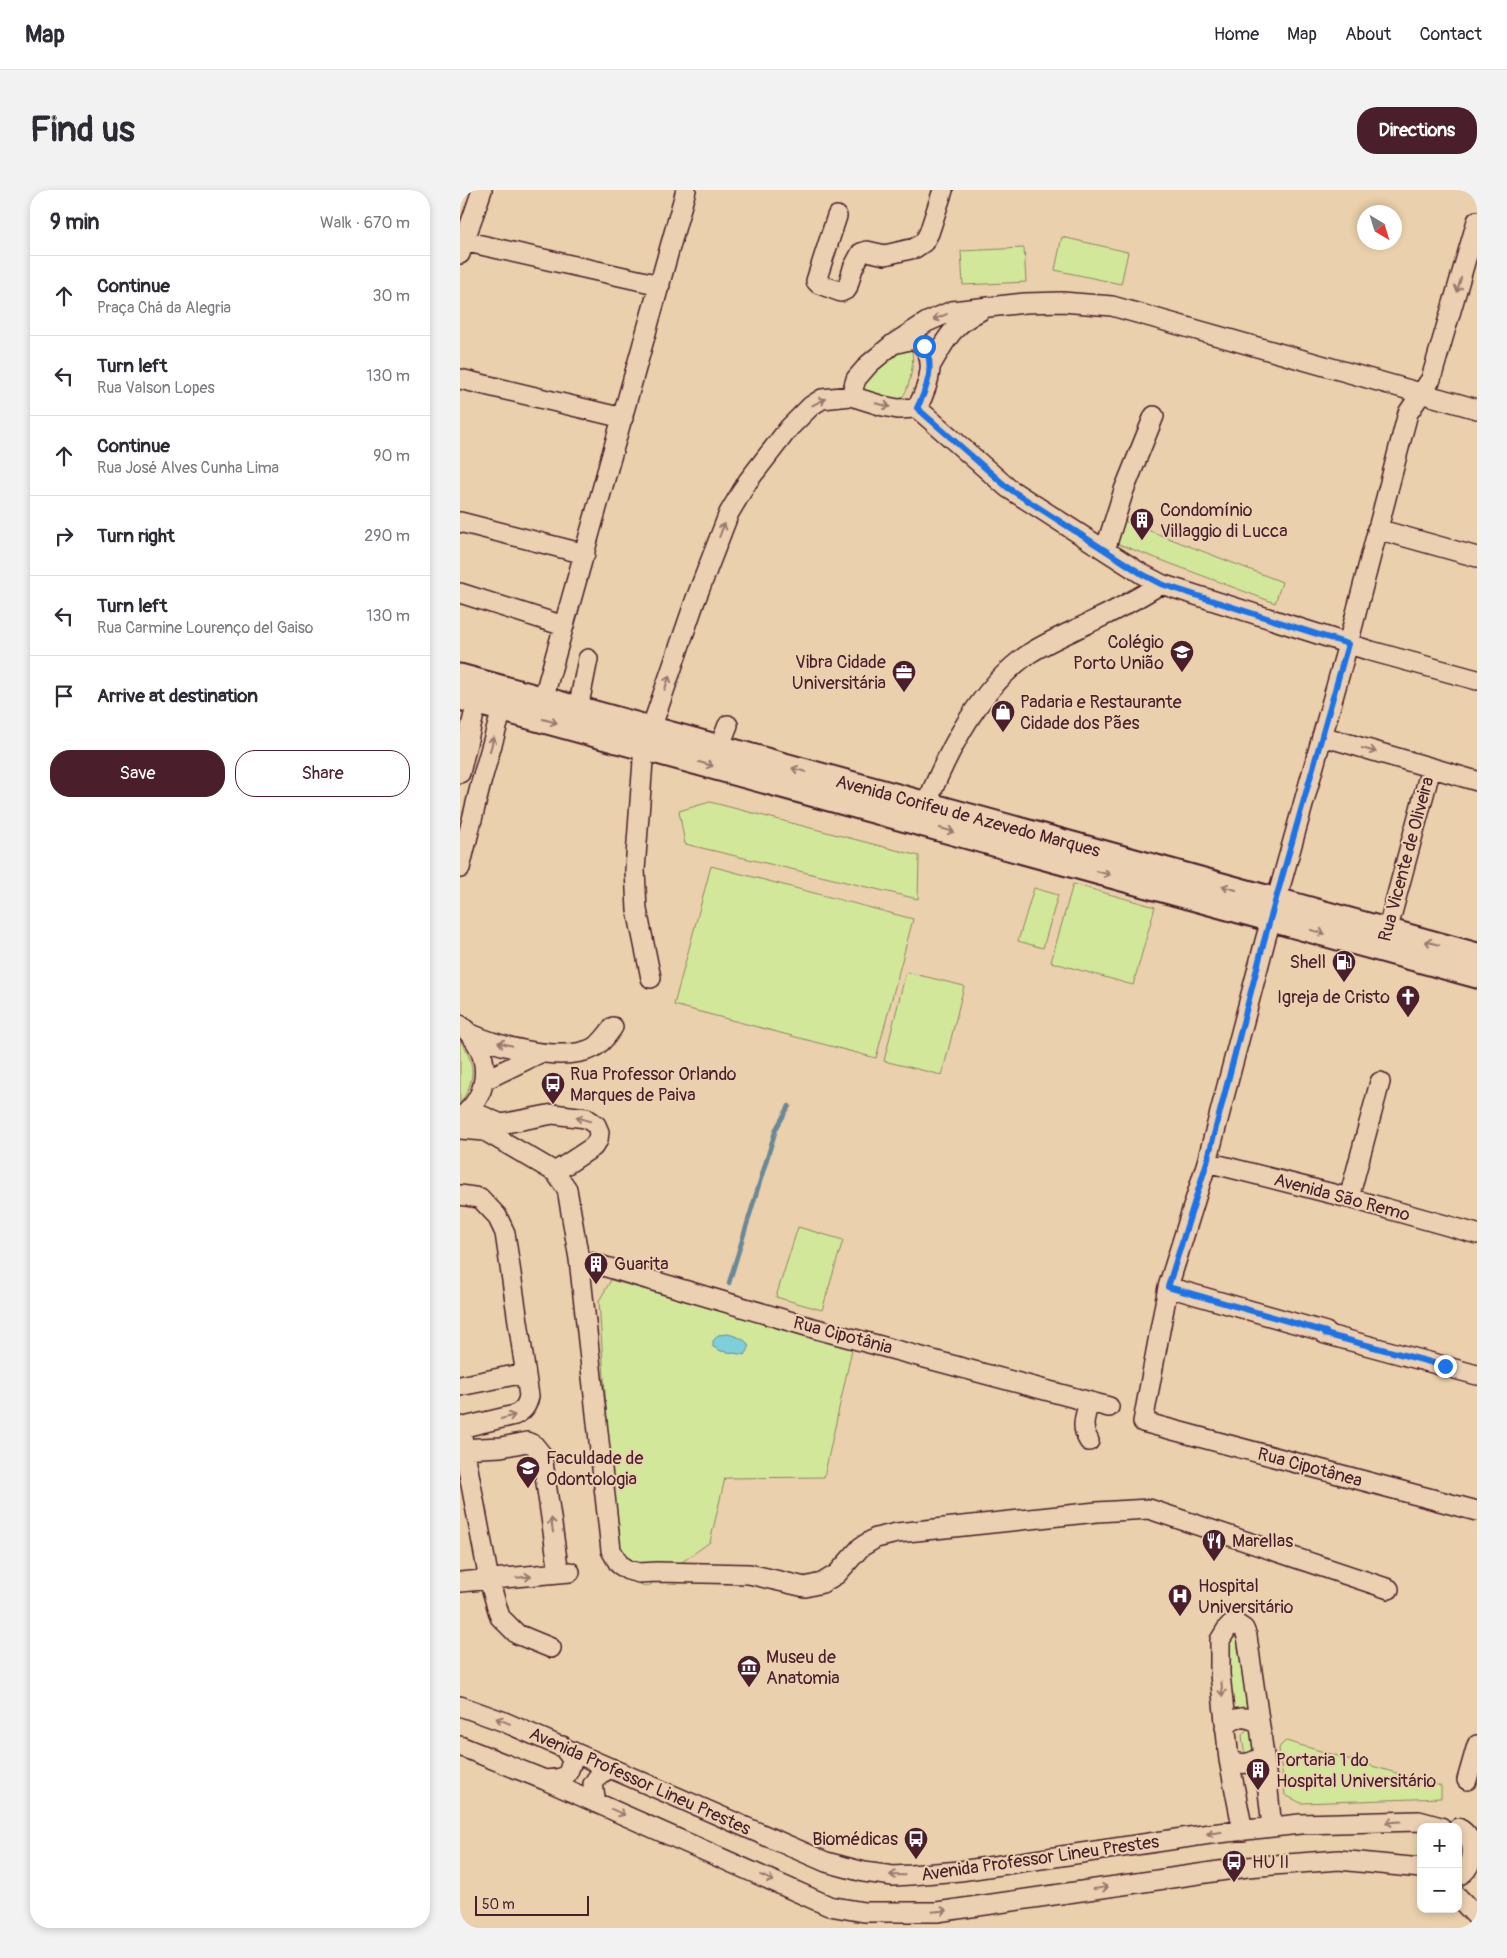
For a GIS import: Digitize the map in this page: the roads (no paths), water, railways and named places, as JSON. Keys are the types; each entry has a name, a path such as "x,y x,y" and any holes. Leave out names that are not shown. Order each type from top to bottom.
{"main road":[{"name":"Avenida Corifeu de Azevedo Marques","path":"470,689 648,738 815,794 1384,940 1474,960"},
{"name":"Avenida Corifeu de Azevedo Marques","path":"505,699 543,700 578,709 648,738 724,737 926,805 1273,910"},
{"path":"815,794 827,790 919,812 926,805"}],"street":[{"path":"482,190 462,247 660,285"},
{"path":"543,700 686,190"},
{"path":"837,216 816,281 819,284 841,292 847,289 853,268 861,253 867,251 884,255 915,248 924,242 929,233 942,190"},
{"path":"1477,221 1432,379 1408,413 1348,644 1273,910 1207,1162 1168,1287 1326,1332 1325,1334 1477,1375"},
{"path":"850,396 856,379 869,364 893,344 927,322 952,312 1025,303 1062,302 1112,306 1477,409"},
{"path":"917,408 924,394 931,365 954,328 967,317 988,307"},
{"path":"893,344 912,340 918,342 928,353 931,365"},
{"path":"460,379 623,418"},
{"path":"651,978 637,910 635,870 648,738 695,601 729,513 748,481 788,428 811,406 822,399 850,396 898,409 917,408 1008,488 1161,584 1348,644 1477,680"},
{"path":"1105,550 1124,490 1154,416"},
{"path":"460,522 584,554"},
{"path":"1377,529 1477,556"},
{"path":"926,805 935,782 958,738 978,707 1002,676 1030,654 1058,638 1126,605 1161,584"},
{"path":"460,593 564,626"},
{"path":"578,709 588,658"},
{"path":"460,773 470,689"},
{"path":"460,868 482,779 505,699"},
{"path":"1322,736 1477,781"},
{"name":"Rua Vicente de Oliveira","path":"1384,940 1431,768"},
{"path":"466,1030 484,1040 540,1053 569,1053 586,1051 603,1041 613,1027"},
{"path":"466,1030 483,1056 484,1080 479,1096 465,1114 501,1124 553,1114 586,1118 596,1125 599,1132 598,1140 593,1147 555,1172"},
{"path":"484,1080 540,1053"},
{"path":"1349,1198 1380,1082"},
{"path":"508,1144 516,1121"},
{"path":"460,1129 485,1131 555,1172 567,1189 579,1259 611,1550 619,1564 628,1570 639,1573 749,1574 806,1587 822,1583 837,1574 861,1547 876,1538 897,1533 1088,1513 1149,1509 1389,1589"},
{"name":"Avenida São Remo","path":"1207,1162 1349,1198 1477,1234"},
{"path":"460,1195 480,1198 497,1216 505,1233 529,1396 527,1406 515,1415 460,1427 489,1580 500,1617 506,1625 517,1634 551,1648"},
{"name":"Rua Cipotânia","path":"579,1259 813,1328 1109,1407"},
{"name":"Rua Cipotânea","path":"1168,1287 1143,1422 1477,1512"},
{"path":"460,1386 526,1373"},
{"path":"1089,1402 1083,1427 1089,1441"},
{"path":"460,1582 564,1573 542,1455 538,1449 527,1442 463,1450"},
{"path":"1243,1831 1229,1760 1220,1674 1220,1640 1228,1627 1235,1624 1244,1629 1247,1636 1272,1827"},
{"name":"Avenida Professor Lineu Prestes","path":"460,1706 562,1746 826,1862 864,1872 893,1876 960,1872 1210,1834 1300,1824 1398,1821 1427,1823"},
{"path":"1225,1726 1236,1718 1241,1717 1259,1723"},
{"path":"1468,1780 1477,1745"},
{"path":"460,1746 545,1780 829,1906 864,1912 937,1912 1267,1865 1339,1860 1417,1868"},
{"path":"545,1780 562,1778 569,1772 572,1759 562,1746"},
{"path":"1229,1760 1251,1764 1264,1755"},
{"path":"596,1803 593,1784 600,1774 611,1768"},
{"path":"1462,1830 1469,1834 1473,1840 1476,1856 1472,1865 1462,1874"},
{"path":"1462,1901 1477,1917"}],"water":[{"path":"728,1334 741,1338 747,1343 748,1350 745,1355 721,1351 713,1347 713,1341 718,1335"}],"waterway":[{"path":"729,1283 776,1129 789,1106"}],"place":[{"name":"Condomínio Villaggio di Lucca","path":"1142,541"},
{"name":"Colégio Porto União","path":"1182,673"},
{"name":"Vibra Cidade Universitária","path":"904,693"},
{"name":"Padaria e Restaurante Cidade dos Pães","path":"1003,733"},
{"name":"Shell","path":"1344,983"},
{"name":"Igreja de Cristo","path":"1408,1018"},
{"name":"Rua Professor Orlando Marques de Paiva","path":"553,1105"},
{"name":"Guarita","path":"596,1285"},
{"name":"Faculdade de Odontologia","path":"528,1489"},
{"name":"Marellas","path":"1214,1562"},
{"name":"Hospital Universitário","path":"1180,1617"},
{"name":"Museu de Anatomia","path":"749,1688"},
{"name":"Portaria 1 do Hospital Universitário","path":"1258,1791"},
{"name":"Biomédicas","path":"916,1860"},
{"name":"HU II","path":"1234,1883"}]}
